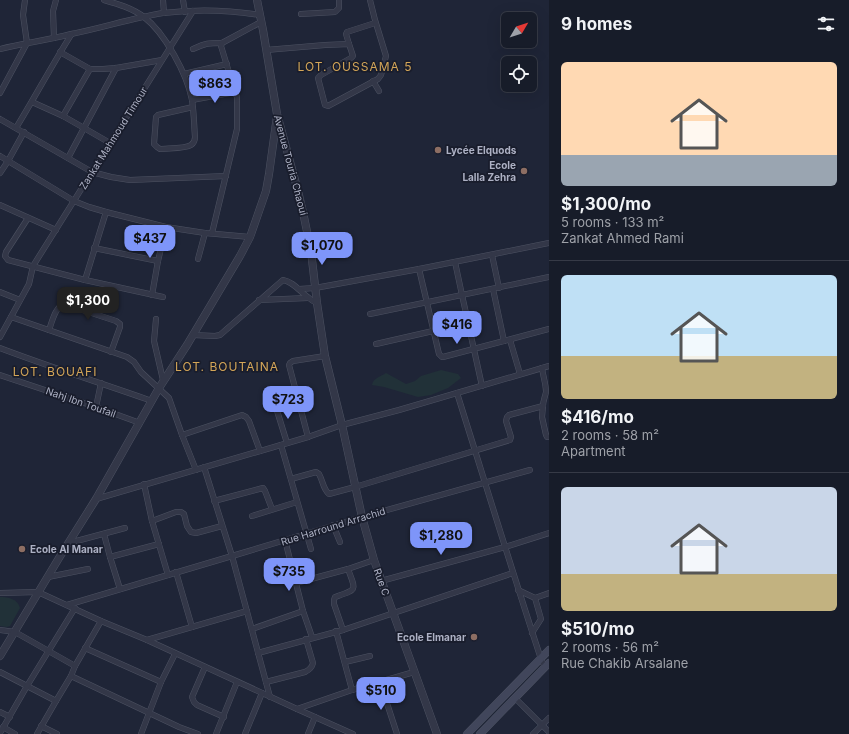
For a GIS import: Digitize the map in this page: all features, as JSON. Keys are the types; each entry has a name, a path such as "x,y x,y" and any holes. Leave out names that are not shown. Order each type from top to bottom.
{"main road":[{"path":"467,734 549,650"},
{"path":"480,734 547,665"}],"street":[{"path":"0,93 27,42 23,15 25,0"},
{"path":"54,38 53,11 56,0"},
{"path":"107,0 126,7 144,17 159,33 170,48 184,74 192,100 193,107 195,141 188,147 160,149 157,147 154,144 156,118 158,115 193,107"},
{"path":"163,0 164,13"},
{"path":"183,0 184,12"},
{"name":"Avenue Touria Chaoui","path":"257,0 277,114 293,170 304,217 326,356 342,425"},
{"path":"301,14 336,12 339,8 339,0"},
{"path":"370,0 386,56 381,75 378,79 328,106 325,105 318,78 353,56 346,34 347,32 376,23"},
{"path":"0,49 27,42 71,35 164,13 209,10 233,12 261,18"},
{"name":"Zankat Mahmoud Timour","path":"0,335 29,284 34,266 193,11"},
{"path":"193,49 210,43 222,45 261,18"},
{"path":"16,128 71,35"},
{"path":"266,50 349,44"},
{"path":"212,233 237,129 237,96 234,92 222,45"},
{"path":"60,52 90,69 116,68 162,60"},
{"path":"184,74 226,64"},
{"path":"68,158 116,68"},
{"path":"63,116 90,69"},
{"path":"373,81 379,91"},
{"path":"192,100 234,92"},
{"path":"32,102 63,116 110,143"},
{"path":"0,656 96,499 163,380 193,335 230,274 250,237 266,191 277,114"},
{"path":"0,119 92,172 111,178 130,180 226,176"},
{"path":"0,173 24,132"},
{"path":"0,156 74,201 106,212 166,227 205,233 250,237"},
{"path":"0,205 56,230"},
{"path":"85,280 106,212"},
{"path":"28,218 6,252 8,260 85,280 163,297"},
{"path":"152,295 166,227"},
{"path":"198,259 205,233"},
{"path":"299,289 315,288 419,269 549,243"},
{"path":"94,248 158,262"},
{"path":"492,254 499,288"},
{"path":"455,262 482,386"},
{"path":"419,269 439,354 442,357 549,330"},
{"path":"370,314 549,277"},
{"path":"193,335 220,335 282,280 287,280 308,298 317,303"},
{"path":"493,289 507,340 520,374"},
{"path":"0,292 20,300"},
{"path":"259,300 308,298"},
{"path":"49,330 57,308 64,304 116,321 120,324 120,327 111,352"},
{"path":"11,317 127,357 134,362 141,372 169,398 196,470"},
{"path":"156,319 154,346 163,380"},
{"path":"376,344 433,331"},
{"path":"0,348 101,384 152,400"},
{"path":"308,437 289,365 293,361 326,356"},
{"path":"96,499 308,437 342,425 369,419 549,366"},
{"path":"542,368 546,395 543,400 542,418 546,435 549,437"},
{"name":"Nahj Ibn Toufail","path":"0,375 140,423"},
{"path":"96,407 101,384"},
{"path":"457,393 532,634 541,659 547,665"},
{"path":"274,401 287,443"},
{"path":"291,479 316,472 319,474 324,488 329,494 355,488 510,440 511,438 506,418 508,416 543,406"},
{"path":"182,434 242,415 249,421 260,451"},
{"name":"Rue C","path":"342,425 355,488 374,560 437,734"},
{"path":"280,445 311,549"},
{"path":"204,467 232,556 270,697"},
{"name":"Rue Harround Arrachid","path":"67,605 307,533 530,470"},
{"path":"144,484 152,521 168,574"},
{"path":"214,501 263,488 272,509"},
{"path":"252,516 297,502"},
{"path":"152,521 176,512 181,512 184,514 187,526 191,532 196,533 222,526"},
{"path":"333,526 340,542"},
{"path":"69,543 125,528"},
{"path":"381,581 505,547 549,533"},
{"path":"104,534 120,589"},
{"path":"266,682 305,672 312,667 313,663 303,611 285,540"},
{"path":"110,557 159,544"},
{"path":"296,583 348,569 374,560"},
{"path":"48,577 88,569"},
{"path":"343,630 334,600 354,589 348,569"},
{"path":"176,572 192,627"},
{"path":"258,653 343,630 513,574"},
{"path":"518,590 535,598 549,593"},
{"path":"0,593 38,592 101,621 148,640 175,654 353,734"},
{"path":"532,634 541,619 535,598"},
{"path":"0,733 48,650 75,608"},
{"path":"148,640 247,611"},
{"path":"252,629 303,611"},
{"path":"37,734 101,621"},
{"path":"0,630 15,632 75,666"},
{"path":"336,631 352,690"},
{"path":"85,648 161,682"},
{"path":"141,734 161,682 175,654"},
{"path":"345,662 370,656"},
{"path":"205,667 192,697 196,705 224,717"},
{"path":"0,672 56,701"},
{"path":"297,709 352,690 414,672"},
{"path":"71,676 197,734"},
{"path":"216,734 237,682"},
{"path":"380,682 397,734"},
{"path":"245,734 262,693"},
{"path":"515,698 549,732"},
{"path":"0,712 10,717"},
{"path":"308,734 315,717"},
{"path":"533,734 549,718"},
{"path":"41,726 57,734"},
{"path":"3,727 15,734"}],"shaded area":[{"path":"441,370 458,374 461,378 448,388 431,395 418,397 372,385 375,379 386,373 406,384 415,381 421,376"},
{"path":"0,597 9,598 17,602 20,608 10,626 7,627 0,626"}],"place":[{"name":"Lycée Elquods","path":"438,150"},
{"name":"Ecole Lalla Zehra","path":"524,171"},
{"name":"Ecole Al Manar","path":"22,549"},
{"name":"Ecole Elmanar","path":"474,637"}],"district":[{"name":"LOT. OUSSAMA 5","path":"355,67"},
{"name":"LOT. BOUTAINA","path":"227,367"},
{"name":"LOT. BOUAFI","path":"55,372"}]}
